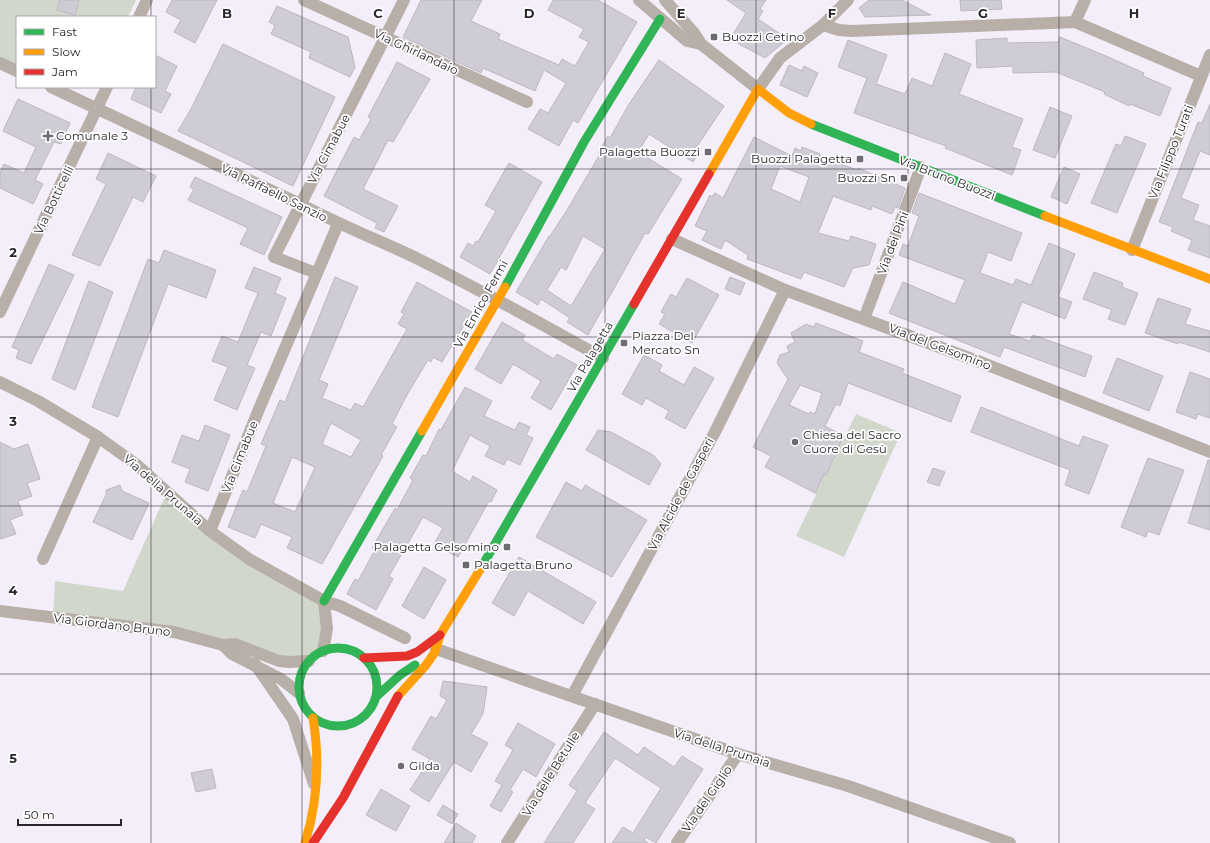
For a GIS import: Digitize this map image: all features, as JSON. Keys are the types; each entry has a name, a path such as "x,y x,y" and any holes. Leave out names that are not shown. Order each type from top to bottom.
{"street":[{"path":"139,16 147,0"},
{"name":"Via Ghirlandaio","path":"304,0 386,39 527,102"},
{"name":"Via Cimabue","path":"316,273 274,257 386,39 404,0"},
{"name":"Via Bruno Buozzi","path":"639,0 687,41 701,44"},
{"name":"Via Bruno Buozzi","path":"665,0 694,33 701,44 789,112 814,125 921,168 1210,279"},
{"path":"758,89 780,58 823,25 848,0"},
{"path":"1075,22 1085,0"},
{"name":"Via Enrico Fermi","path":"324,601 497,299 584,142 660,18"},
{"path":"823,25 839,30 852,31 1075,22 1201,76"},
{"name":"Via Filippo Turati","path":"1132,250 1210,55"},
{"path":"0,63 16,71"},
{"name":"Via Raffaello Sanzio","path":"53,88 300,204 338,224 409,255 497,299 603,358"},
{"name":"Via Botticelli","path":"0,312 106,88"},
{"name":"Via Palagetta","path":"313,843 343,798 400,693 434,653 440,635 478,573 758,89"},
{"name":"Via dei Pini","path":"864,319 921,168"},
{"name":"Via Cimabue","path":"210,531 316,273 338,224"},
{"name":"Via del Gelsomino","path":"672,239 785,290 1210,452"},
{"name":"Via Alcide de Gasperi","path":"572,696 716,430 785,290"},
{"name":"Via della Prunaia","path":"0,382 38,401 98,437 137,465 210,531 249,559 324,601 340,606 404,638"},
{"path":"42,559 98,437"},
{"path":"323,651 327,629 324,601"},
{"name":"Via Giordano Bruno","path":"0,611 174,632 223,645 235,644 270,658 288,662 309,660"},
{"name":"Via Palagetta","path":"364,658 407,656 417,652 440,635"},
{"name":"Via Giordano Bruno","path":"223,645 232,654 255,664 299,693"},
{"name":"Via Palagetta","path":"299,693 300,675 309,660 323,651 340,648 347,649 364,658 370,664 375,675 377,696"},
{"path":"365,727 366,715 377,696 400,675 434,653"},
{"name":"Via della Prunaia","path":"434,653 572,696 738,754 848,786 1010,843"},
{"path":"255,664 292,719 306,755 317,796"},
{"path":"299,693 304,707 313,718 330,726 350,725 366,715"},
{"name":"Via delle Betulle","path":"507,843 595,704"},
{"path":"305,843 317,796 319,777 318,755 313,718"},
{"name":"Via Palagetta","path":"362,765 364,742"},
{"name":"Via del Giglio","path":"677,843 738,754"}],"shaded area":[{"path":"0,0 136,0 128,16 16,16 16,67 0,59"},
{"path":"856,414 901,433 844,557 796,536 816,495 815,493 824,474 826,475"},
{"path":"167,492 210,531 324,601 323,651 309,661 300,662 243,646 53,617 55,581 123,591"}],"building":[{"path":"60,0 79,0 75,15 57,10"},
{"path":"172,0 217,0 195,43 174,32 181,20 166,12"},
{"path":"421,0 482,0 471,21 500,34 498,39 559,65 562,59 575,66 589,42 579,37 584,29 548,10 553,0 598,0 637,22 578,123 573,120 559,146 528,129 540,109 548,113 566,83 544,70 535,91 483,68 481,73 403,37"},
{"path":"727,0 766,0 760,9 763,11 758,19 788,39 765,58 730,39 746,13"},
{"path":"869,0 902,0 931,15 865,17 859,8"},
{"path":"960,0 1001,0 1002,9 961,11"},
{"path":"277,6 348,37 355,67 350,77 309,58 311,52 271,34 275,25 269,22"},
{"path":"1060,37 1144,73 1143,76 1171,88 1160,116 1130,104 1129,106 1104,94 1105,92 1056,72 1013,73 1013,66 977,68 976,40 1007,38 1007,43 1058,42"},
{"path":"848,40 887,55 876,84 905,94 912,78 932,86 945,53 971,64 959,94 1023,119 1012,147 1021,150 1012,175 945,148 946,146 854,113 867,78 838,67"},
{"path":"223,44 335,97 293,186 178,131 192,107"},
{"path":"156,56 177,66 165,91 171,94 161,113 131,99 136,88 156,88"},
{"path":"659,60 724,106 696,148 700,150 693,162 649,134 638,152 682,179 648,234 645,233 588,335 567,322 570,318 541,299 538,305 516,292 549,236 567,210 600,154 598,153 608,136 610,138 629,104","holes":["583,236 605,249 571,306 547,290 561,267 566,270"]},
{"path":"397,62 430,79 393,142 388,140 363,189 398,206 384,232 375,228 377,223 324,196 354,137 359,140 371,119 368,117"},
{"path":"789,65 802,71 804,66 818,73 807,97 780,85"},
{"path":"18,99 70,123 61,144 54,142 35,180 43,184 33,204 0,188 0,172 4,164 24,173 36,147 3,131"},
{"path":"1210,104 1210,155 1200,151 1181,198 1199,205 1193,220 1210,226 1210,258 1188,250 1192,240 1171,231 1173,227 1159,222 1198,122 1202,123"},
{"path":"1050,107 1072,116 1055,158 1033,150"},
{"path":"1125,136 1146,144 1117,213 1091,203 1116,144 1121,146"},
{"path":"754,137 792,156 795,148 801,151 802,147 820,154 820,156 857,170 858,168 905,188 898,208 895,207 892,214 872,206 871,210 833,196 818,233 849,241 851,236 876,244 869,265 853,268 844,287 804,272 801,279 747,259 748,255 725,240 721,249 702,240 707,231 695,226 710,195 712,197 715,193 723,198","holes":["780,166 809,177 800,202 771,189"]},
{"path":"108,153 156,176 143,202 133,197 100,266 72,255 106,184 96,179"},
{"path":"509,163 542,182 490,274 460,257 468,243 473,246 476,241 478,242 496,211 485,205"},
{"path":"1064,167 1080,174 1067,204 1051,197"},
{"path":"195,177 282,217 264,255 240,244 248,228 188,200 194,189 190,187"},
{"path":"919,193 1022,233 1011,261 988,252 980,273 1013,285 1016,279 1031,285 1049,243 1075,254 1058,297 1072,302 1065,319 1022,302 1009,334 1030,341 1033,335 1092,356 1085,377 1004,347 1000,357 889,313 903,282 955,304 965,280 899,255 903,244 908,246 919,216 912,213"},
{"path":"164,250 216,270 206,298 168,284 118,417 92,407 148,259 159,263"},
{"path":"49,264 74,275 31,364 16,358 19,350 12,347"},
{"path":"254,267 281,278 275,293 286,298 271,336 261,332 247,365 255,368 237,410 214,400 228,367 212,361 222,336 238,342 258,293 245,288"},
{"path":"1094,272 1123,283 1122,287 1138,293 1125,325 1108,319 1112,310 1083,299"},
{"path":"335,277 358,287 319,380 328,384 322,398 351,410 355,403 363,407 407,329 398,324 404,314 401,312 417,282 472,312 442,362 433,357 431,362 428,360 408,393 392,424 397,427 381,455 383,456 322,564 287,548 292,537 261,524 255,538 228,527 243,490 247,492 266,446 261,444 280,400 285,402","holes":["331,423 361,440 351,457 322,444","292,457 315,467 295,512 273,503"]},
{"path":"730,277 745,283 740,295 725,289"},
{"path":"687,278 719,295 692,343 659,324 665,314 661,312 671,294 676,297"},
{"path":"89,281 113,292 75,390 52,379"},
{"path":"1158,298 1191,309 1185,324 1210,331 1210,352 1179,342 1178,344 1145,333"},
{"path":"502,322 525,335 522,340 554,359 557,354 577,365 551,410 531,398 541,381 513,364 501,384 475,369"},
{"path":"816,323 863,341 859,352 904,369 902,373 961,396 951,422 848,383 840,406 836,404 825,426 844,436 826,475 824,474 815,493 765,467 771,456 753,447 788,379 777,363 780,355 789,352 787,346 795,342 791,333 806,324 814,327","holes":["800,385 822,393 815,414 810,412 809,414 789,405"]},
{"path":"644,355 662,365 659,371 684,385 694,367 714,378 685,429 665,418 669,411 646,398 642,405 622,394"},
{"path":"1117,358 1163,376 1149,411 1103,393"},
{"path":"1190,372 1210,379 1210,418 1198,414 1196,419 1176,412"},
{"path":"465,387 492,401 484,416 515,430 519,422 530,427 526,435 533,438 520,465 507,459 504,465 485,456 490,446 470,435 452,471 470,482 473,476 497,490 491,502 489,501 458,557 434,544 443,528 423,517 389,576 393,579 376,610 347,594 355,579 358,581 375,550 372,548 395,508 397,510 413,480 410,478 423,455 426,456 439,429 441,430"},
{"path":"981,407 1079,446 1083,436 1108,445 1089,494 1065,485 1070,470 971,432"},
{"path":"205,425 230,435 208,491 185,482 190,469 172,462 182,435 199,441"},
{"path":"598,430 611,432 653,455 661,464 649,485 586,450"},
{"path":"0,442 14,449 28,444 40,479 27,483 32,496 18,501 23,515 10,520 16,534 0,539"},
{"path":"1148,458 1184,470 1159,535 1148,531 1146,537 1121,527"},
{"path":"1208,460 1210,460 1210,530 1188,523"},
{"path":"933,468 945,472 939,486 927,482"},
{"path":"566,482 582,491 585,485 647,520 612,577 536,537"},
{"path":"120,485 122,491 149,503 132,540 93,522 106,495 106,490"},
{"path":"519,557 596,602 583,624 528,591 514,616 492,603"},
{"path":"424,567 446,580 424,619 402,606"},
{"path":"443,681 487,687 483,714 471,734 488,743 471,772 454,762 429,802 410,790 430,759 412,749 431,716 436,719 447,700 440,696"},
{"path":"518,723 555,744 536,777 523,769 510,790 513,792 501,812 490,806 502,785 495,781 513,750 505,745"},
{"path":"604,732 638,755 644,747 674,767 682,756 703,769 656,843 646,837 644,840 648,843 612,843 623,827 633,833 661,788 615,758 585,803 595,809 573,843 544,843 577,791 569,785"},
{"path":"212,769 216,788 196,792 191,773"},
{"path":"381,789 410,806 396,831 366,815"},
{"path":"443,805 458,814 452,824 437,815"},
{"path":"456,823 476,836 472,843 444,843"}],"traffic: fast":[{"path":"505,287 584,142 660,19"},
{"path":"811,124 1045,216"},
{"path":"481,568 634,304"},
{"path":"324,601 422,431"},
{"path":"338,648 353,651 366,659 374,672 377,687 374,702 366,715 353,723 338,726 323,723 310,715 302,702 299,687 302,672 310,659 323,651 338,648"},
{"path":"377,696 400,675 415,665"}],"traffic: slow":[{"path":"709,174 758,89 789,113 811,124"},
{"path":"1045,216 1210,279"},
{"path":"422,431 505,287"},
{"path":"398,696 426,665 435,652 440,635 481,568"},
{"path":"305,843 313,812 316,781 317,750 313,718"}],"traffic: jam":[{"path":"634,304 709,174"},
{"path":"364,658 407,656 417,652 440,635"},
{"path":"313,843 343,798 398,696"}],"place":[{"name":"Buozzi Cetino","path":"714,37"},
{"name":"Comunale 3","path":"48,136"},
{"name":"Palagetta Buozzi","path":"708,152"},
{"name":"Buozzi Palagetta","path":"860,159"},
{"name":"Buozzi Sn","path":"904,178"},
{"name":"Piazza Del Mercato Sn","path":"624,343"},
{"name":"Chiesa del Sacro Cuore di Gesù","path":"795,442"},
{"name":"Palagetta Gelsomino","path":"507,547"},
{"name":"Palagetta Bruno","path":"466,565"},
{"name":"Gilda","path":"401,766"}]}
